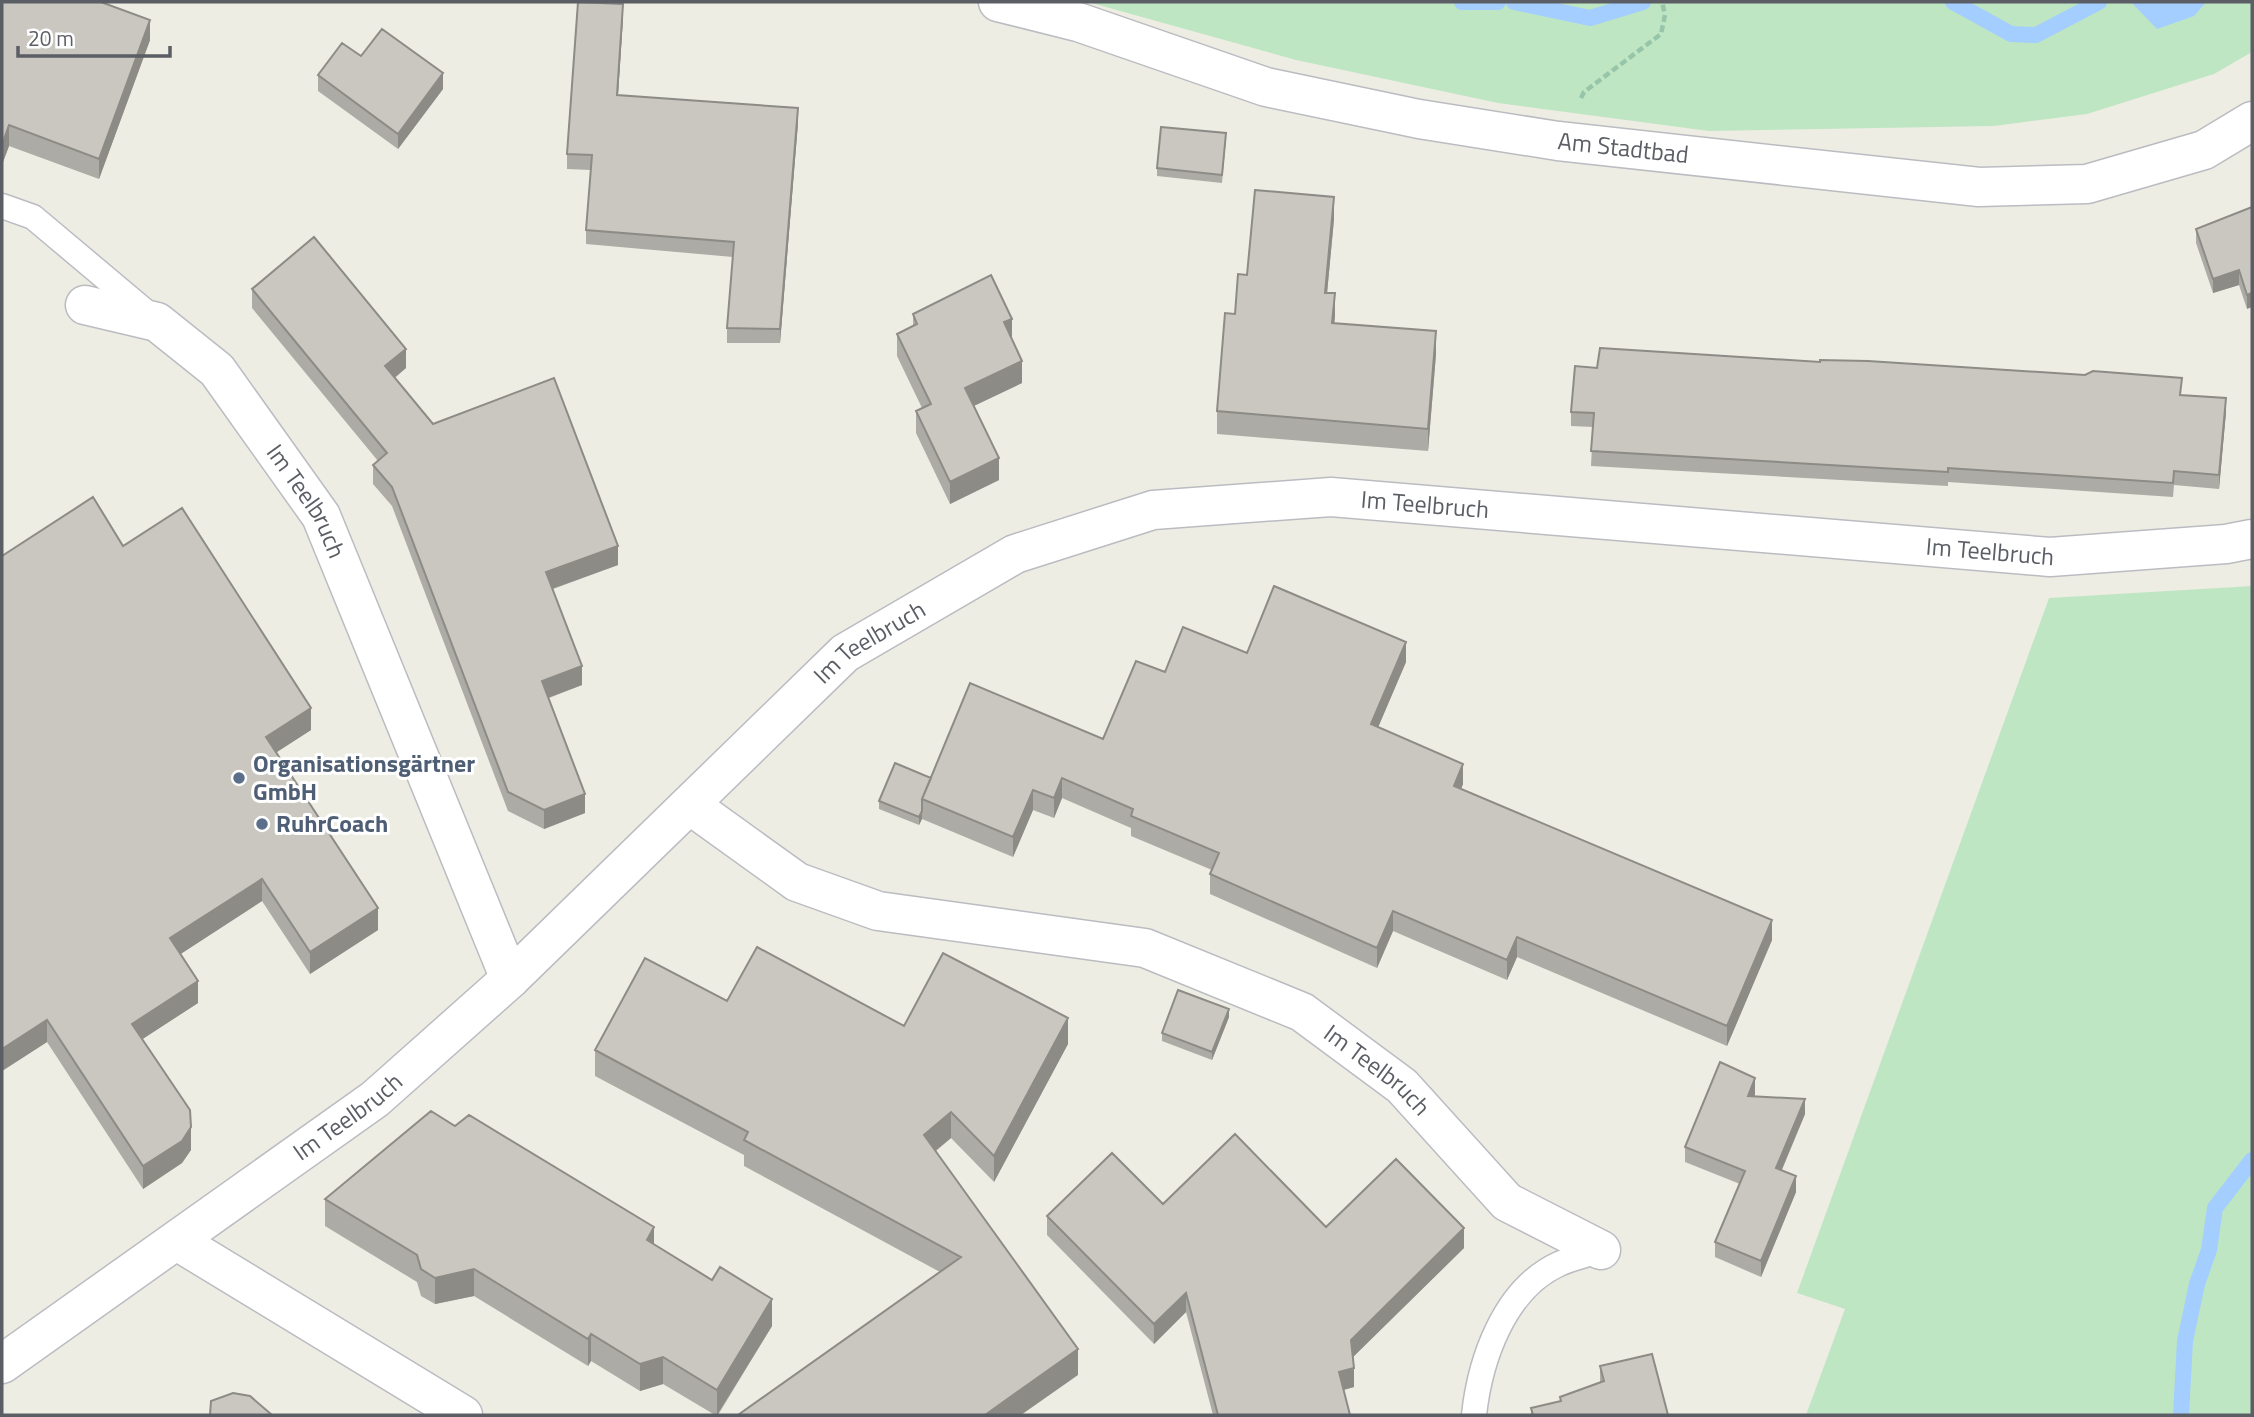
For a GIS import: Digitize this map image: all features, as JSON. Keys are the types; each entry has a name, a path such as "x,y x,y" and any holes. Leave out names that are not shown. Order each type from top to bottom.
{"street":[{"name":"Am Stadtbad","path":"998,2 1078,22 1266,87 1419,119 1558,141 1979,187 2087,184 2204,150 2252,121"},
{"name":"Im Teelbruch","path":"85,305 158,322 218,370 321,516 510,979"},
{"name":"Im Teelbruch","path":"2,1364 376,1099 510,979 845,653 1015,554 1153,510 1331,497 2050,557 2226,544 2252,539"},
{"name":"Im Teelbruch","path":"690,805 797,882 878,911 1145,948 1302,1012 1402,1086 1507,1202 1601,1250"},
{"path":"177,1241 463,1415"}],"lane":[{"path":"2,206 33,217 158,322"},
{"path":"1474,1415 1477,1383 1488,1348 1516,1302 1536,1280 1558,1265 1601,1250"}],"path":[{"path":"1558,141 1584,92 1661,34 1665,15 1661,2"}],"green space":[{"path":"1088,2 2252,2 2252,52 2214,74 2087,114 1994,126 1709,131 1498,103 1296,60"},
{"path":"2252,586 2252,1415 1806,1415 1845,1309 1797,1293 2049,598"}],"water":[{"path":"2131,2 2206,2 2194,16 2157,29"}],"building":[{"path":"2,2 101,2 150,20 99,159 9,125 2,141"},
{"path":"578,2 623,4 617,95 798,108 780,329 727,328 734,242 586,230 592,155 567,154"},
{"path":"382,29 443,73 398,134 318,75 342,43 361,56"},
{"path":"1161,127 1226,133 1222,175 1157,168"},
{"path":"1255,190 1334,197 1325,293 1335,293 1332,323 1436,331 1428,429 1217,411 1225,313 1235,314 1238,274 1247,275"},
{"path":"2252,207 2252,293 2247,295 2239,270 2213,279 2196,229"},
{"path":"314,237 406,349 385,366 433,424 554,378 618,546 546,572 582,666 542,681 585,794 544,810 508,792 392,487 373,465 387,453 252,289"},
{"path":"991,275 1012,319 1004,322 1022,361 965,388 999,458 950,482 916,411 931,404 897,334 917,324 913,314"},
{"path":"1600,348 1820,362 1868,361 2085,375 2093,371 2182,378 2180,395 2226,398 2219,475 2174,471 2173,483 1948,468 1948,472 1591,451 1594,413 1571,412 1575,366 1597,368"},
{"path":"93,497 123,546 182,508 311,708 266,737 378,908 310,952 262,879 170,938 198,981 132,1024 190,1110 191,1127 182,1141 143,1166 47,1020 2,1049 2,556"},
{"path":"1274,586 1406,642 1371,724 1463,764 1454,786 1772,920 1727,1026 1517,937 1507,960 1393,911 1377,948 1210,874 1219,853 1131,816 1133,809 1062,778 1054,798 1033,790 1013,837 922,799 970,683 1103,739 1136,661 1165,672 1183,627 1247,653"},
{"path":"895,763 931,778 922,799 919,817 879,801"},
{"path":"757,947 904,1026 943,953 1068,1018 994,1156 951,1112 924,1135 1078,1349 985,1415 738,1415 961,1257 744,1140 748,1132 595,1050 645,958 727,1001"},
{"path":"1178,990 1229,1009 1212,1052 1162,1033"},
{"path":"1720,1062 1755,1078 1748,1096 1805,1099 1776,1168 1796,1176 1761,1261 1715,1242 1745,1171 1685,1147"},
{"path":"431,1111 455,1126 469,1115 654,1227 647,1240 712,1280 720,1267 772,1299 717,1390 663,1357 640,1364 591,1334 588,1339 474,1269 435,1278 421,1269 417,1255 325,1199"},
{"path":"1235,1134 1326,1227 1396,1159 1464,1228 1351,1340 1354,1368 1339,1372 1350,1415 1218,1415 1186,1293 1154,1324 1047,1216 1112,1153 1163,1204"},
{"path":"1652,1354 1668,1415 1533,1415 1531,1408 1561,1401 1560,1397 1604,1381 1600,1366"},
{"path":"233,1393 250,1396 272,1415 210,1415 211,1401"}],"waterway":[{"path":"1462,2 1498,2"},
{"path":"1514,2 1590,18 1643,2"},
{"path":"1953,2 2011,34 2036,35 2099,2"},
{"path":"2181,1415 2185,1341 2197,1284 2209,1250 2215,1208 2252,1160"}],"place":[{"name":"Organisationsgärtner GmbH","path":"239,778"},
{"name":"RuhrCoach","path":"262,824"}]}
